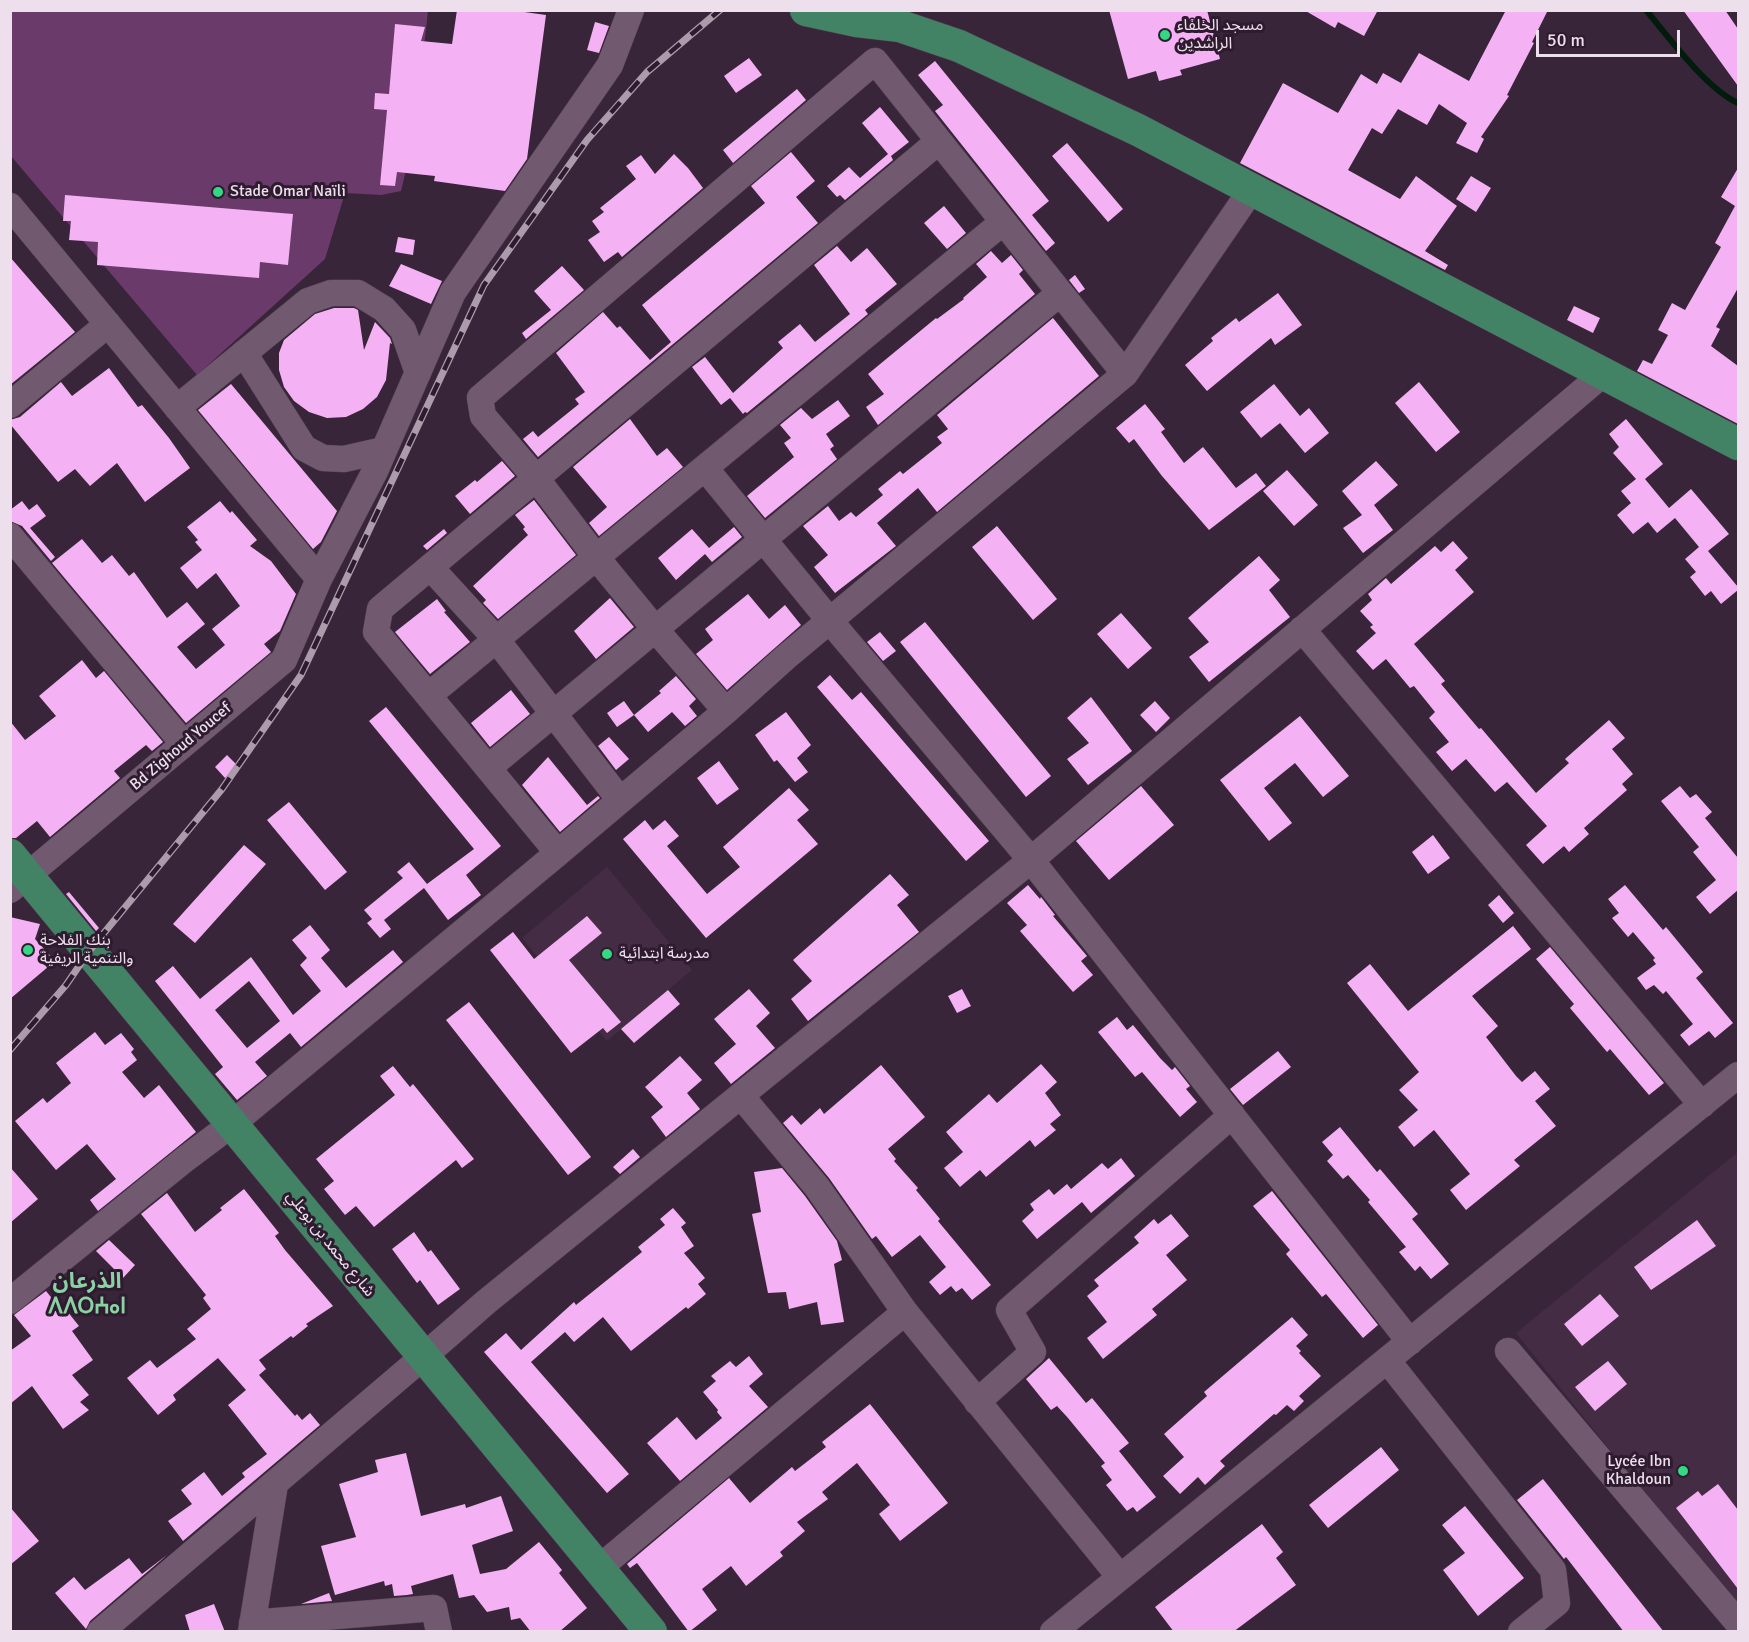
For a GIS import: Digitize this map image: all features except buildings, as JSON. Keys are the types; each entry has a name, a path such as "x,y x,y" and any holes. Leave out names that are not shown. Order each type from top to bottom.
{"main road":[{"path":"806,10 857,21 887,19 959,46 1138,130 1738,444"},
{"name":"شارع محمد بن بوعلي","path":"16,874 232,1124 651,1632"}],"street":[{"path":"244,353 304,448 323,458 344,459 384,450 453,292 610,65 631,10"},
{"path":"726,711 655,629 536,478 483,416 480,398 875,62 1125,374"},
{"path":"558,853 376,632 380,609 939,141"},
{"path":"10,1301 232,1124 558,853 1125,374 1252,189"},
{"path":"10,206 320,579"},
{"path":"429,695 1003,222"},
{"path":"177,408 308,301 331,293 358,293 384,309 403,330 418,373"},
{"path":"488,768 1060,293"},
{"path":"10,405 108,324"},
{"path":"100,1632 486,1302 1031,860 1604,373"},
{"name":"Bd Zighoud Youcef","path":"16,874 184,744 284,660 320,579 384,450"},
{"path":"705,468 1031,860 1410,1342"},
{"path":"10,536 184,744"},
{"path":"430,567 496,639 620,800"},
{"path":"1302,629 1702,1105"},
{"path":"1053,1632 1738,1075"},
{"path":"741,1096 817,1187 905,1312 1119,1577"},
{"path":"977,1402 1033,1352 1009,1310 1232,1115"},
{"path":"599,1568 905,1312"},
{"path":"1508,1351 1738,1623"},
{"path":"1387,1360 1552,1570 1557,1603 1521,1632"},
{"path":"275,1484 253,1629 434,1608 440,1632"}],"shaded area":[{"name":"Stade Omar Naïli","path":"10,11 428,11 414,137 401,191 381,195 345,193 325,259 197,375 11,156"},
{"name":"مدرسة ابتدائية","path":"607,867 692,970 607,1041 522,938"},
{"name":"Lycée Ibn Khaldoun","path":"1738,1152 1738,1609 1516,1333"}],"waterway":[{"path":"1646,10 1702,75 1714,87 1738,103"}],"railway":[{"path":"10,1050 66,985 90,950 222,789 301,675 484,285 587,140 647,72 720,10"}],"place":[{"name":"مسجد الخلفاء الراشدين","path":"1165,35"},
{"name":"Stade Omar Naïli","path":"218,192"},
{"name":"بنك الفلاحة والتنمية الريفية","path":"28,950"},
{"name":"مدرسة ابتدائية","path":"607,954"},
{"name":"Lycée Ibn Khaldoun","path":"1683,1471"}],"district":[{"name":"الذرعان ⴷⴷⵔⵄⴰⵏ","path":"87,1294"}]}
